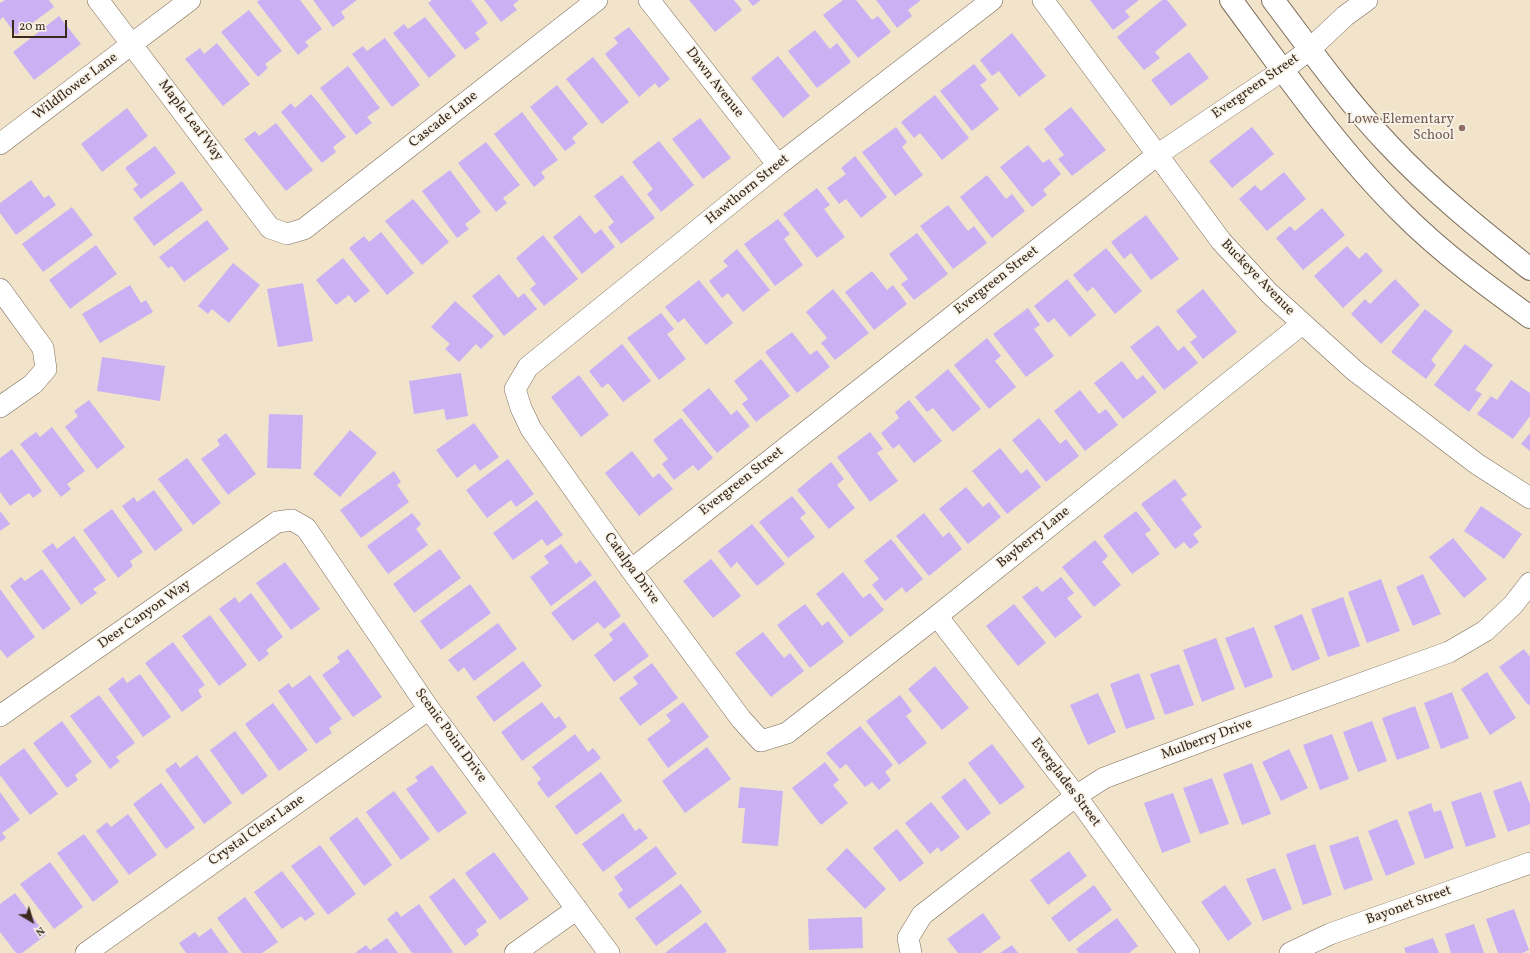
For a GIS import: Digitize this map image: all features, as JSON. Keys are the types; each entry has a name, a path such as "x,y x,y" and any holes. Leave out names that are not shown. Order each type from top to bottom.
{"street":[{"name":"Maple Leaf Way","path":"98,0 270,228 287,234"},
{"name":"Wildflower Lane","path":"0,144 190,0"},
{"name":"Cascade Lane","path":"287,234 304,229 597,0"},
{"name":"Dawn Avenue","path":"649,0 778,165"},
{"name":"Hawthorn Street","path":"514,389 528,367 778,165 992,0"},
{"name":"Buckeye Avenue","path":"1043,0 1221,240 1269,293 1355,371 1478,464 1530,498"},
{"path":"1231,0 1350,157 1403,214 1455,260 1530,317"},
{"path":"1273,0 1370,124 1411,168 1448,202 1530,269"},
{"name":"Evergreen Street","path":"631,570 1157,155 1283,70 1310,49 1345,16 1367,0"},
{"path":"0,289 43,348 46,369 33,384 0,407"},
{"name":"Bayberry Lane","path":"761,741 787,733 937,616 1302,324"},
{"name":"Catalpa Drive","path":"514,389 531,429 631,570 741,719 761,741"},
{"name":"Scenic Point Drive","path":"292,520 306,528 429,709 609,953"},
{"name":"Deer Canyon Way","path":"2,711 278,522 292,520"},
{"name":"Mulberry Drive","path":"910,945 922,915 1076,796 1104,778 1229,731 1449,652 1484,631 1513,605 1530,584"},
{"name":"Everglades Street","path":"937,616 1076,796 1189,953"},
{"name":"Crystal Clear Lane","path":"86,953 429,709"},
{"name":"Bayonet Street","path":"1290,953 1330,934 1530,863"},
{"path":"516,953 577,909"}],"building":[{"path":"5,0 49,0 54,7 16,35 3,17 0,20 0,3"},
{"path":"259,0 300,0 322,29 305,42 309,46 298,55 257,2"},
{"path":"313,0 357,0 341,12 345,18 333,27"},
{"path":"432,0 471,0 488,23 475,33 480,39 465,50 428,3"},
{"path":"484,0 519,0 513,5 517,10 501,22"},
{"path":"689,0 734,0 742,10 715,32"},
{"path":"748,0 761,0 753,6"},
{"path":"843,0 856,0 872,20 878,16 891,32 858,58 823,15"},
{"path":"876,0 921,0 908,10 912,16 897,28"},
{"path":"1090,0 1139,0 1125,11 1130,17 1113,30"},
{"path":"1162,0 1167,0 1187,25 1155,52 1160,58 1144,70 1117,37"},
{"path":"249,10 282,51 265,64 268,68 258,77 221,32"},
{"path":"59,16 81,44 34,80 13,52"},
{"path":"425,17 456,56 429,78 393,33 404,24 408,29"},
{"path":"629,27 670,79 659,88 655,83 639,97 605,54 618,43 614,38"},
{"path":"815,30 830,49 837,43 851,62 817,88 788,51"},
{"path":"1012,33 1046,76 1019,97 999,71 992,76 980,60"},
{"path":"385,38 420,85 392,107 352,54 363,46 367,51"},
{"path":"217,43 250,84 223,106 185,59 200,48 204,54"},
{"path":"1189,52 1209,78 1171,106 1151,80"},
{"path":"778,56 810,96 783,118 751,78"},
{"path":"593,57 629,102 602,124 566,79"},
{"path":"974,64 987,80 980,85 999,109 972,131 940,91"},
{"path":"348,66 380,108 367,117 372,123 356,135 320,88"},
{"path":"557,85 588,124 572,138 576,143 565,151 530,107"},
{"path":"311,94 346,137 333,147 336,152 322,163 281,112 291,103 295,108"},
{"path":"935,95 969,138 942,160 920,133 914,138 901,122"},
{"path":"1071,107 1106,150 1072,176 1058,159 1064,155 1044,129"},
{"path":"127,108 148,136 102,172 81,144"},
{"path":"522,112 558,160 541,172 545,178 534,187 494,134"},
{"path":"700,118 731,158 703,179 672,139"},
{"path":"276,123 313,170 286,191 244,139 255,131 259,136"},
{"path":"896,127 907,142 902,147 923,175 895,196 862,152"},
{"path":"1252,127 1274,154 1232,188 1209,161"},
{"path":"659,141 694,185 661,212 647,194 653,189 632,162"},
{"path":"486,142 520,185 503,198 507,203 496,212 458,163"},
{"path":"1028,145 1043,163 1049,159 1061,174 1043,190 1047,195 1032,207 1000,167"},
{"path":"155,146 176,173 141,199 133,189 138,185 125,168"},
{"path":"855,156 887,197 861,218 846,199 839,204 827,188 846,174 841,168"},
{"path":"450,170 481,212 465,224 469,229 457,238 422,191"},
{"path":"1284,172 1306,199 1267,231 1239,199 1255,185 1261,191"},
{"path":"622,175 655,218 621,244 608,227 614,222 594,196"},
{"path":"987,175 1006,199 1012,194 1025,211 992,238 960,197"},
{"path":"31,180 44,198 49,195 56,205 16,235 0,213 0,203"},
{"path":"182,181 203,210 154,246 133,218"},
{"path":"817,188 830,205 824,209 845,237 817,258 783,214"},
{"path":"413,199 449,242 422,265 385,221"},
{"path":"948,205 968,231 974,226 987,243 953,269 920,226"},
{"path":"72,207 93,235 43,272 22,244"},
{"path":"1322,208 1345,235 1303,270 1276,238 1290,226 1295,231"},
{"path":"580,215 595,234 601,229 615,247 582,274 553,237"},
{"path":"1146,215 1179,259 1151,280 1131,253 1124,259 1111,242"},
{"path":"778,219 790,234 784,239 803,265 775,286 744,244"},
{"path":"207,220 229,249 184,282 172,266 168,268 159,257"},
{"path":"381,232 414,273 387,295 349,248 364,236 369,242"},
{"path":"917,233 948,274 914,300 901,284 908,279 889,254"},
{"path":"543,235 578,279 544,306 530,289 536,284 516,258"},
{"path":"96,245 117,274 70,309 49,280"},
{"path":"1347,246 1359,259 1366,252 1383,271 1343,308 1314,276"},
{"path":"1106,248 1142,291 1115,314 1093,287 1087,292 1073,275"},
{"path":"737,249 770,290 743,312 728,293 722,298 709,281 728,266 723,261"},
{"path":"343,258 370,291 355,303 349,295 336,305 316,280"},
{"path":"233,263 260,285 229,323 212,309 208,314 198,306"},
{"path":"872,271 887,290 893,285 907,304 874,330 845,292"},
{"path":"499,274 518,298 524,293 537,309 504,336 472,296"},
{"path":"1067,279 1096,315 1070,337 1054,318 1048,323 1034,306"},
{"path":"1395,279 1420,305 1381,344 1351,314 1365,299 1370,304"},
{"path":"699,280 733,323 706,345 684,318 678,323 665,307"},
{"path":"303,283 313,341 278,347 267,289"},
{"path":"130,285 141,303 146,300 153,312 100,343 82,314"},
{"path":"833,289 869,333 835,360 821,343 827,338 806,312"},
{"path":"1203,289 1237,332 1203,359 1190,342 1197,337 1176,311"},
{"path":"455,301 494,336 481,349 476,344 459,362 445,349 450,344 431,327"},
{"path":"1028,308 1040,325 1034,329 1054,356 1026,377 993,334"},
{"path":"1425,309 1453,331 1431,360 1436,365 1426,379 1391,352"},
{"path":"661,313 674,329 667,334 686,359 659,380 627,338"},
{"path":"1158,325 1178,351 1184,346 1198,363 1164,390 1130,347"},
{"path":"792,332 810,355 817,350 830,367 797,393 765,352"},
{"path":"987,338 1001,356 995,361 1016,387 989,409 954,365"},
{"path":"622,344 651,381 623,402 608,383 602,388 589,371"},
{"path":"1465,344 1493,365 1475,390 1482,394 1469,412 1434,385"},
{"path":"102,357 165,366 160,401 97,391"},
{"path":"761,359 790,396 756,422 742,404 748,399 734,381"},
{"path":"1122,361 1137,380 1143,375 1157,392 1123,419 1094,383"},
{"path":"948,369 981,409 953,432 933,408 927,412 915,397"},
{"path":"461,373 468,416 446,420 444,409 414,414 409,381"},
{"path":"579,375 609,415 581,437 551,397"},
{"path":"1511,380 1530,393 1530,416 1513,439 1477,414 1491,396 1497,400"},
{"path":"709,388 731,415 737,410 750,426 717,453 682,410"},
{"path":"1080,390 1099,414 1106,409 1118,425 1085,451 1054,411"},
{"path":"89,400 125,447 97,469 65,427 78,416 74,411"},
{"path":"909,400 942,441 914,463 899,444 893,449 881,433 899,418 895,412"},
{"path":"269,414 303,415 301,469 267,468"},
{"path":"681,418 713,458 698,471 693,465 674,480 662,464 668,459 653,440"},
{"path":"1039,418 1060,444 1066,439 1079,456 1046,482 1012,440"},
{"path":"474,423 499,457 480,471 475,464 457,478 436,450"},
{"path":"52,427 85,471 67,484 71,489 61,497 20,444 36,432 40,437"},
{"path":"350,430 377,453 340,497 313,474"},
{"path":"870,432 883,449 877,453 898,481 870,502 837,457"},
{"path":"226,433 256,474 228,495 201,459 220,445 217,440"},
{"path":"1530,433 1530,451 1521,444"},
{"path":"1000,448 1021,474 1027,469 1041,487 1007,514 972,471"},
{"path":"12,449 42,491 33,498 29,493 10,506 0,492 0,458"},
{"path":"632,451 653,478 659,473 673,489 639,516 605,473"},
{"path":"187,458 221,503 193,525 158,479"},
{"path":"508,459 534,494 516,507 511,500 487,518 466,490"},
{"path":"831,462 844,479 837,485 855,508 829,529 797,490"},
{"path":"394,471 401,482 397,485 409,502 361,538 340,510"},
{"path":"1175,479 1187,495 1181,499 1202,527 1193,534 1199,542 1190,549 1184,542 1175,549 1141,504"},
{"path":"966,487 983,507 989,502 1001,517 968,544 939,509"},
{"path":"154,490 183,530 155,551 122,506 134,497 137,502"},
{"path":"792,496 806,513 800,518 815,537 788,558 759,522"},
{"path":"537,500 563,535 547,546 542,539 513,560 493,533"},
{"path":"1481,506 1522,534 1504,559 1464,531"},
{"path":"112,509 143,552 130,561 133,566 118,578 83,530"},
{"path":"0,511 10,524 0,531"},
{"path":"1136,511 1151,530 1145,534 1160,554 1132,574 1103,536"},
{"path":"412,513 421,524 416,529 428,545 388,574 367,546"},
{"path":"924,513 943,537 949,532 962,549 929,576 896,536"},
{"path":"752,524 785,564 757,586 737,562 731,568 718,551"},
{"path":"74,536 106,580 93,589 97,593 81,605 42,551 53,543 57,549"},
{"path":"1453,538 1487,579 1464,598 1429,557"},
{"path":"891,539 923,579 906,593 902,587 885,601 872,585 879,579 864,561"},
{"path":"1095,540 1108,556 1102,562 1121,585 1094,607 1062,567"},
{"path":"561,544 576,564 580,560 592,575 551,606 530,577 549,563 544,556"},
{"path":"440,549 461,578 414,613 393,584"},
{"path":"711,559 741,596 713,618 683,581"},
{"path":"285,562 320,609 291,630 256,583"},
{"path":"42,569 71,609 43,630 10,586 21,577 25,581"},
{"path":"843,572 863,598 870,593 884,610 850,637 816,594"},
{"path":"1423,574 1441,614 1413,626 1396,587"},
{"path":"1061,577 1074,593 1067,598 1082,617 1055,638 1022,597 1037,586 1042,592"},
{"path":"1381,579 1400,631 1367,643 1348,592"},
{"path":"595,580 621,616 604,629 598,622 573,641 551,613"},
{"path":"470,584 491,613 441,650 420,621"},
{"path":"0,589 35,637 7,658 0,649"},
{"path":"251,593 283,637 266,650 269,654 259,662 219,609 235,597 239,603"},
{"path":"1343,597 1360,646 1328,657 1311,609"},
{"path":"805,604 822,626 828,621 844,642 810,668 777,625"},
{"path":"1014,604 1046,643 1018,666 986,626"},
{"path":"1302,614 1320,659 1292,671 1274,626"},
{"path":"210,615 247,665 219,686 182,636"},
{"path":"624,622 649,656 614,682 594,655 613,640 609,634"},
{"path":"498,623 517,649 474,681 464,667 458,672 448,660"},
{"path":"1254,627 1273,677 1245,688 1225,638"},
{"path":"763,632 784,658 790,653 804,671 771,697 735,653"},
{"path":"1216,638 1235,689 1202,702 1183,650"},
{"path":"173,642 205,685 198,690 202,697 182,712 145,663"},
{"path":"348,649 382,697 353,717 322,675 340,662 337,657"},
{"path":"1524,649 1530,657 1530,704 1528,705 1499,667"},
{"path":"523,661 542,686 494,722 476,697"},
{"path":"652,663 678,698 640,726 619,698 638,684 633,677"},
{"path":"1179,664 1194,705 1165,715 1150,674"},
{"path":"935,666 969,708 942,730 908,689"},
{"path":"1487,672 1516,718 1490,735 1461,689"},
{"path":"1139,673 1155,719 1126,729 1110,684"},
{"path":"140,674 171,717 143,737 108,689 123,677 127,683"},
{"path":"310,675 342,719 329,728 332,733 316,744 278,691 289,683 292,688"},
{"path":"1452,692 1469,738 1441,749 1424,703"},
{"path":"1098,693 1116,732 1088,745 1070,705"},
{"path":"99,695 135,743 116,757 120,761 110,769 70,716"},
{"path":"900,695 912,711 906,716 927,743 899,765 866,721"},
{"path":"542,702 555,719 559,716 567,727 522,761 501,732"},
{"path":"683,702 709,737 668,768 647,739 671,721 666,715"},
{"path":"273,703 308,750 279,771 245,724"},
{"path":"1415,706 1430,748 1397,760 1382,718"},
{"path":"62,721 92,762 75,775 78,780 67,788 33,743"},
{"path":"1372,721 1387,761 1358,772 1343,732"},
{"path":"860,726 893,765 885,772 891,780 879,790 872,782 865,787 846,764 840,769 826,753"},
{"path":"235,731 268,776 242,795 210,750"},
{"path":"575,734 588,752 593,748 601,758 548,798 537,783 541,779 532,767"},
{"path":"1332,734 1349,779 1320,790 1303,745"},
{"path":"992,744 1025,787 1000,805 968,763"},
{"path":"707,747 731,779 685,813 662,781"},
{"path":"24,748 58,794 30,815 0,775 0,766"},
{"path":"1289,749 1308,788 1281,801 1262,762"},
{"path":"197,755 232,803 204,824 165,770 176,762 180,768"},
{"path":"825,762 839,780 833,785 848,803 821,825 792,788"},
{"path":"1252,763 1271,814 1242,825 1223,774"},
{"path":"432,765 467,813 438,833 406,789 418,781 415,777"},
{"path":"601,772 622,801 576,835 555,806"},
{"path":"965,778 991,813 967,831 941,797"},
{"path":"1212,778 1229,824 1200,834 1183,788"},
{"path":"1521,781 1530,804 1530,824 1508,832 1493,791"},
{"path":"161,783 195,828 166,849 133,804"},
{"path":"740,787 783,791 778,846 742,843 745,808 738,808"},
{"path":"394,791 430,839 401,860 366,812"},
{"path":"0,792 20,820 2,833 6,838 0,842"},
{"path":"1481,792 1496,837 1466,847 1451,802"},
{"path":"1173,793 1191,842 1162,853 1144,803"},
{"path":"931,802 960,837 941,852 938,847 930,854 905,823"},
{"path":"1431,803 1434,812 1441,810 1454,848 1425,859 1408,812"},
{"path":"623,813 635,831 640,828 648,838 603,872 582,844"},
{"path":"128,814 157,855 129,875 96,831 107,822 111,827"},
{"path":"357,817 392,865 364,886 329,838"},
{"path":"1397,819 1415,864 1386,876 1368,831"},
{"path":"897,829 924,863 900,882 873,848"},
{"path":"84,834 119,882 93,902 57,853"},
{"path":"1358,836 1373,880 1344,890 1329,846"},
{"path":"1315,844 1332,895 1303,905 1286,854"},
{"path":"320,845 356,894 328,915 291,866"},
{"path":"656,846 677,874 629,909 618,894 623,890 614,877"},
{"path":"847,848 886,889 865,909 826,869"},
{"path":"1069,851 1087,876 1048,905 1030,880"},
{"path":"494,852 529,899 500,920 465,873"},
{"path":"50,862 83,907 54,929 20,884"},
{"path":"1275,868 1292,909 1263,921 1246,879"},
{"path":"282,871 315,914 305,921 301,916 282,929 254,892"},
{"path":"454,878 487,922 476,930 479,935 465,946 429,897"},
{"path":"681,884 702,912 656,946 635,918"},
{"path":"1094,885 1112,910 1069,942 1051,918"},
{"path":"1225,885 1252,924 1228,941 1201,902"},
{"path":"15,893 46,935 22,953 16,953 0,932 0,904"},
{"path":"245,897 278,942 262,953 242,953 217,918"},
{"path":"419,904 453,952 452,953 412,953 387,919 397,911 401,917"},
{"path":"1514,909 1529,950 1522,953 1498,953 1486,919"},
{"path":"983,913 1001,938 981,953 958,953 947,939"},
{"path":"862,917 863,948 809,950 808,919"},
{"path":"1117,918 1138,946 1129,953 1079,953 1076,949"},
{"path":"706,922 727,951 724,953 665,953"},
{"path":"1474,924 1484,953 1451,953 1445,934"},
{"path":"211,928 229,953 186,953 179,943 195,932 199,937"},
{"path":"387,938 398,953 355,953 366,945 370,950"},
{"path":"1433,938 1439,953 1406,953 1404,948"},
{"path":"1012,945 1018,953 1000,953"}],"place":[{"name":"Lowe Elementary School","path":"1462,128"}]}
